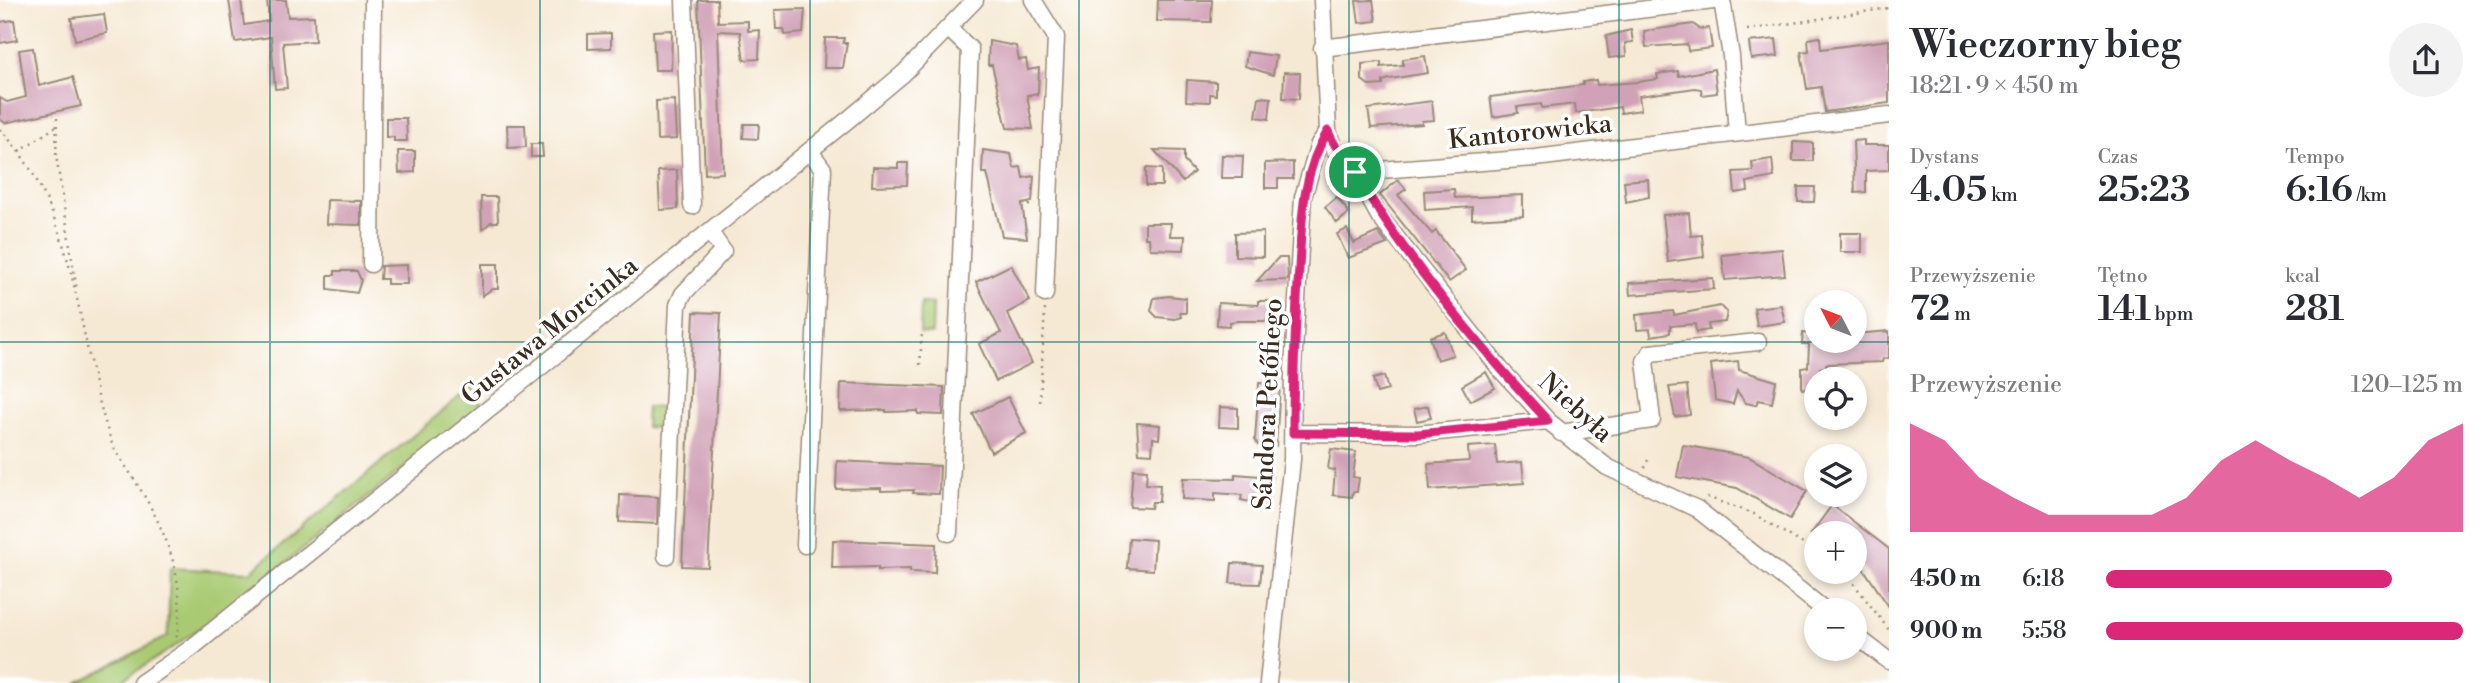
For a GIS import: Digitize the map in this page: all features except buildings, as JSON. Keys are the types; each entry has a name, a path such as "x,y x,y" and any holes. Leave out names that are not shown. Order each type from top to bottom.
{"street":[{"path":"371,264 373,0"},
{"path":"684,0 692,206"},
{"name":"Gustawa Morcinka","path":"141,683 171,664 810,151 904,73 975,0"},
{"path":"1033,0 1056,37 1045,294"},
{"path":"1322,0 1322,48 1328,131 1334,149 1355,172"},
{"path":"1322,48 1722,0 1731,56 1737,133"},
{"path":"949,29 970,49 950,533"},
{"name":"Kantorowicka","path":"1355,172 1535,158 1889,116"},
{"name":"Sándora Petőfiego","path":"1268,683 1279,596 1293,433 1293,368 1304,197 1320,144 1328,131"},
{"path":"805,545 823,169 820,161 810,151"},
{"name":"Niebyła","path":"1355,172 1379,216 1501,370 1548,421 1607,467 1697,509 1810,598"},
{"path":"666,556 678,305 683,294 723,251 710,232"},
{"path":"1562,433 1652,420 1645,361 1650,353 1758,342"},
{"path":"1293,433 1418,434 1548,421"},
{"path":"1867,644 1889,661"}],"path":[{"path":"1747,30 1889,8"},
{"path":"57,118 56,155 76,294"},
{"path":"19,151 57,126"},
{"path":"0,129 19,151 47,195 64,243 109,436 150,506 178,573 178,631 171,664"},
{"path":"1040,402 1046,343 1045,294"},
{"path":"920,365 922,333"},
{"path":"1648,460 1645,467 1653,472"},
{"path":"1701,496 1754,514 1804,545"},
{"path":"1854,584 1889,629"}],"green space":[{"path":"921,303 933,304 932,334 920,333"},
{"path":"476,383 481,406 237,602 118,683 77,683 168,636 170,568 250,572"},
{"path":"647,407 667,408 666,428 646,427"}],"route":[{"path":"1328,131 1334,149 1355,172 1379,216 1501,370 1548,421 1418,434 1361,436 1293,433 1293,368 1304,197 1320,144 1328,131"}]}
